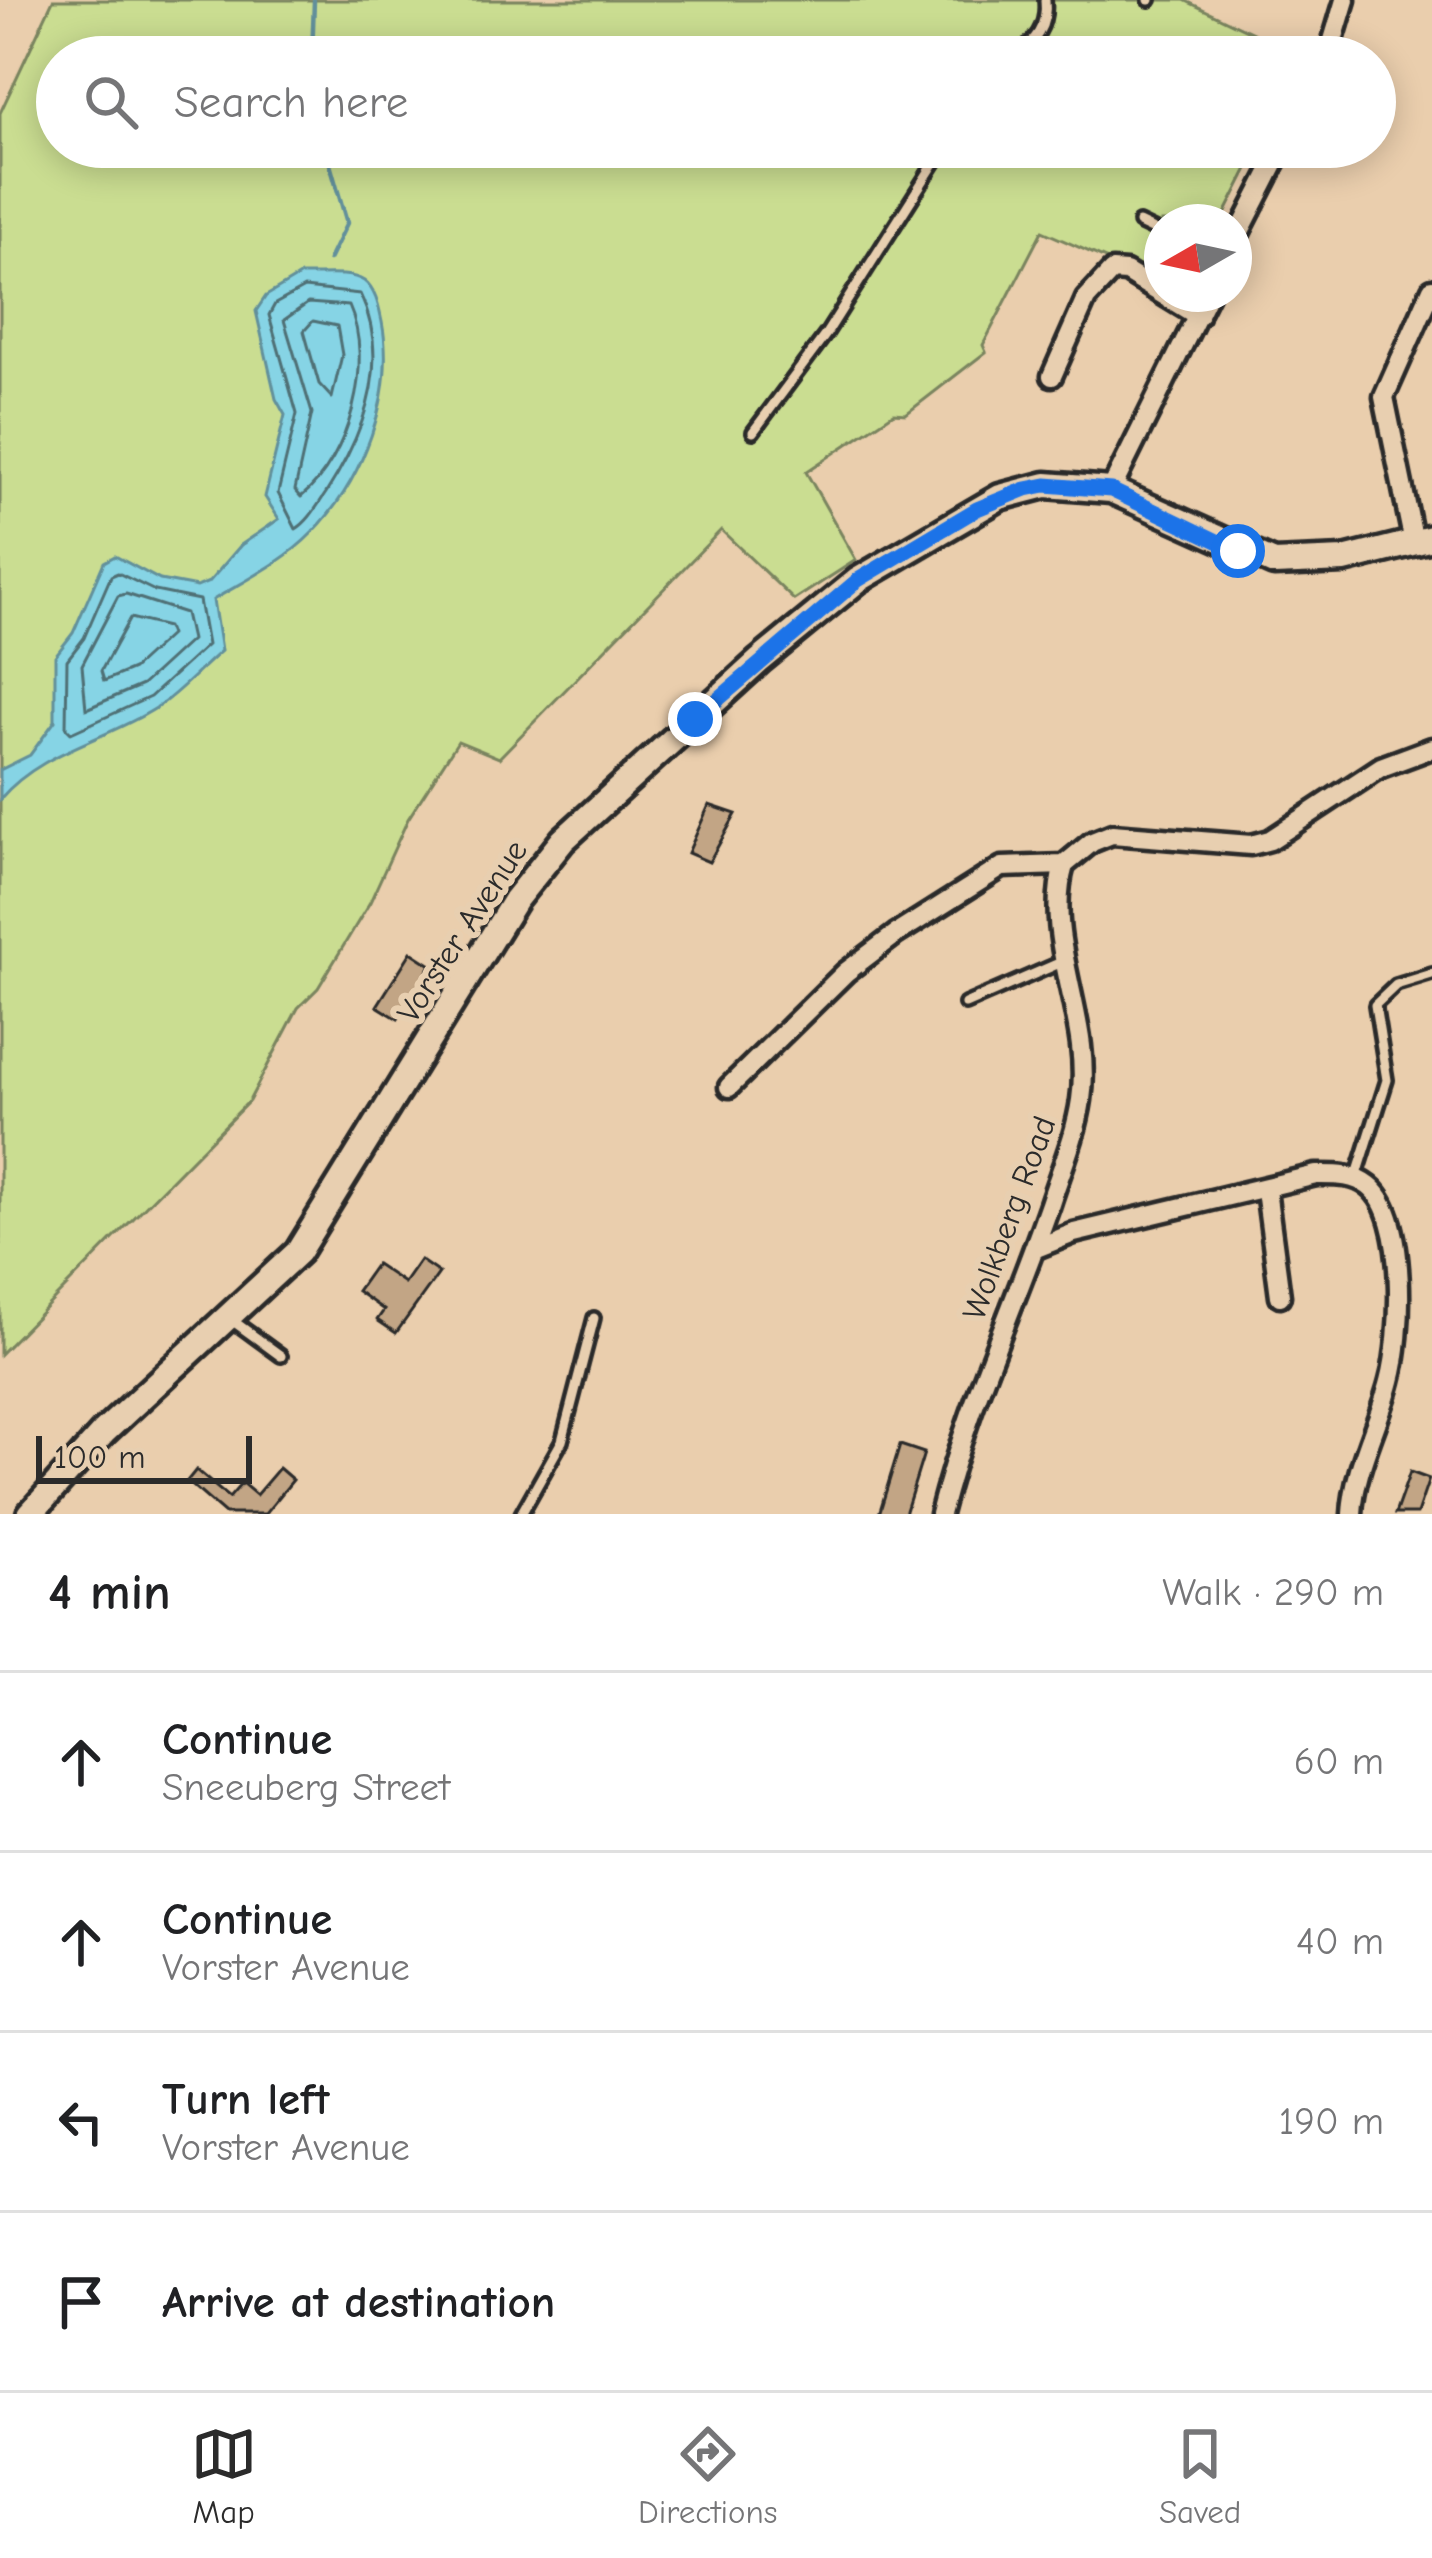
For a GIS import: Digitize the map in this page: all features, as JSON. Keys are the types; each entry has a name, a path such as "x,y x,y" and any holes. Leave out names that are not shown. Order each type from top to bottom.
{"main road":[{"name":"Vorster Avenue","path":"30,1514 104,1432 306,1242 515,900 582,821 759,661 858,580 1000,497 1046,485 1111,490 1274,563 1344,560 1423,541"}],"street":[{"path":"1334,36 1345,0"},
{"path":"1252,208 1272,168"},
{"path":"1052,376 1086,299 1112,271 1126,272 1198,316"},
{"path":"1423,541 1384,397 1432,289"},
{"path":"1111,490 1199,312"},
{"path":"728,1087 846,972 896,934 1002,867 1064,866 1092,842 1112,835 1230,846 1270,840 1381,767 1432,748"},
{"name":"Wolkberg Road","path":"940,1514 976,1392 1034,1249 1082,1094 1081,1046 1056,892 1064,866"},
{"path":"1034,1249 1074,1233 1316,1175 1356,1178 1385,1203 1396,1249 1394,1362 1352,1514"},
{"path":"1266,1190 1280,1297"},
{"path":"1042,1225 1074,1233"}],"lane":[{"path":"1037,36 1044,24 1045,0"},
{"path":"753,432 838,315 930,168"},
{"path":"1139,223 1144,226"},
{"path":"964,1004 1067,960"},
{"path":"1356,1178 1388,1080 1376,1005 1396,985 1432,974"},
{"path":"229,1318 281,1356"},
{"path":"520,1514 562,1442 594,1318"}],"green space":[{"path":"53,0 1184,0 1259,36 36,36"},
{"path":"36,36 36,168 1248,168 1230,204 1144,204 1144,276 1042,231 983,345 986,352 906,414 894,413 806,472 856,560 794,600 721,530 499,758 458,741 408,819 370,902 318,988 298,1008 249,1101 0,1354 0,113"}],"water":[{"path":"301,275 342,275 364,281 381,317 385,350 379,407 346,488 301,543 213,600 221,651 181,688 156,708 34,769 0,799 0,770 30,755 55,721 55,656 73,633 104,562 115,556 160,580 197,587 209,582 241,545 279,519 265,497 285,415 276,399 256,311 266,296"}],"building":[{"path":"709,805 736,814 709,862 688,853"},
{"path":"411,952 431,965 398,1019 377,1006"},
{"path":"420,1260 439,1273 396,1333 377,1320 384,1310 357,1291 376,1264 404,1283"},
{"path":"900,1445 924,1453 905,1514 879,1514"},
{"path":"279,1468 293,1480 265,1514 225,1514 187,1481 196,1470 229,1498 242,1483 256,1495"},
{"path":"1410,1472 1429,1479 1417,1514 1395,1514"}],"waterway":[{"path":"313,36 314,0"},
{"path":"329,260 347,223 331,168"}],"route":[{"path":"695,719 858,580 1000,497 1046,485 1111,490 1238,551"}]}
